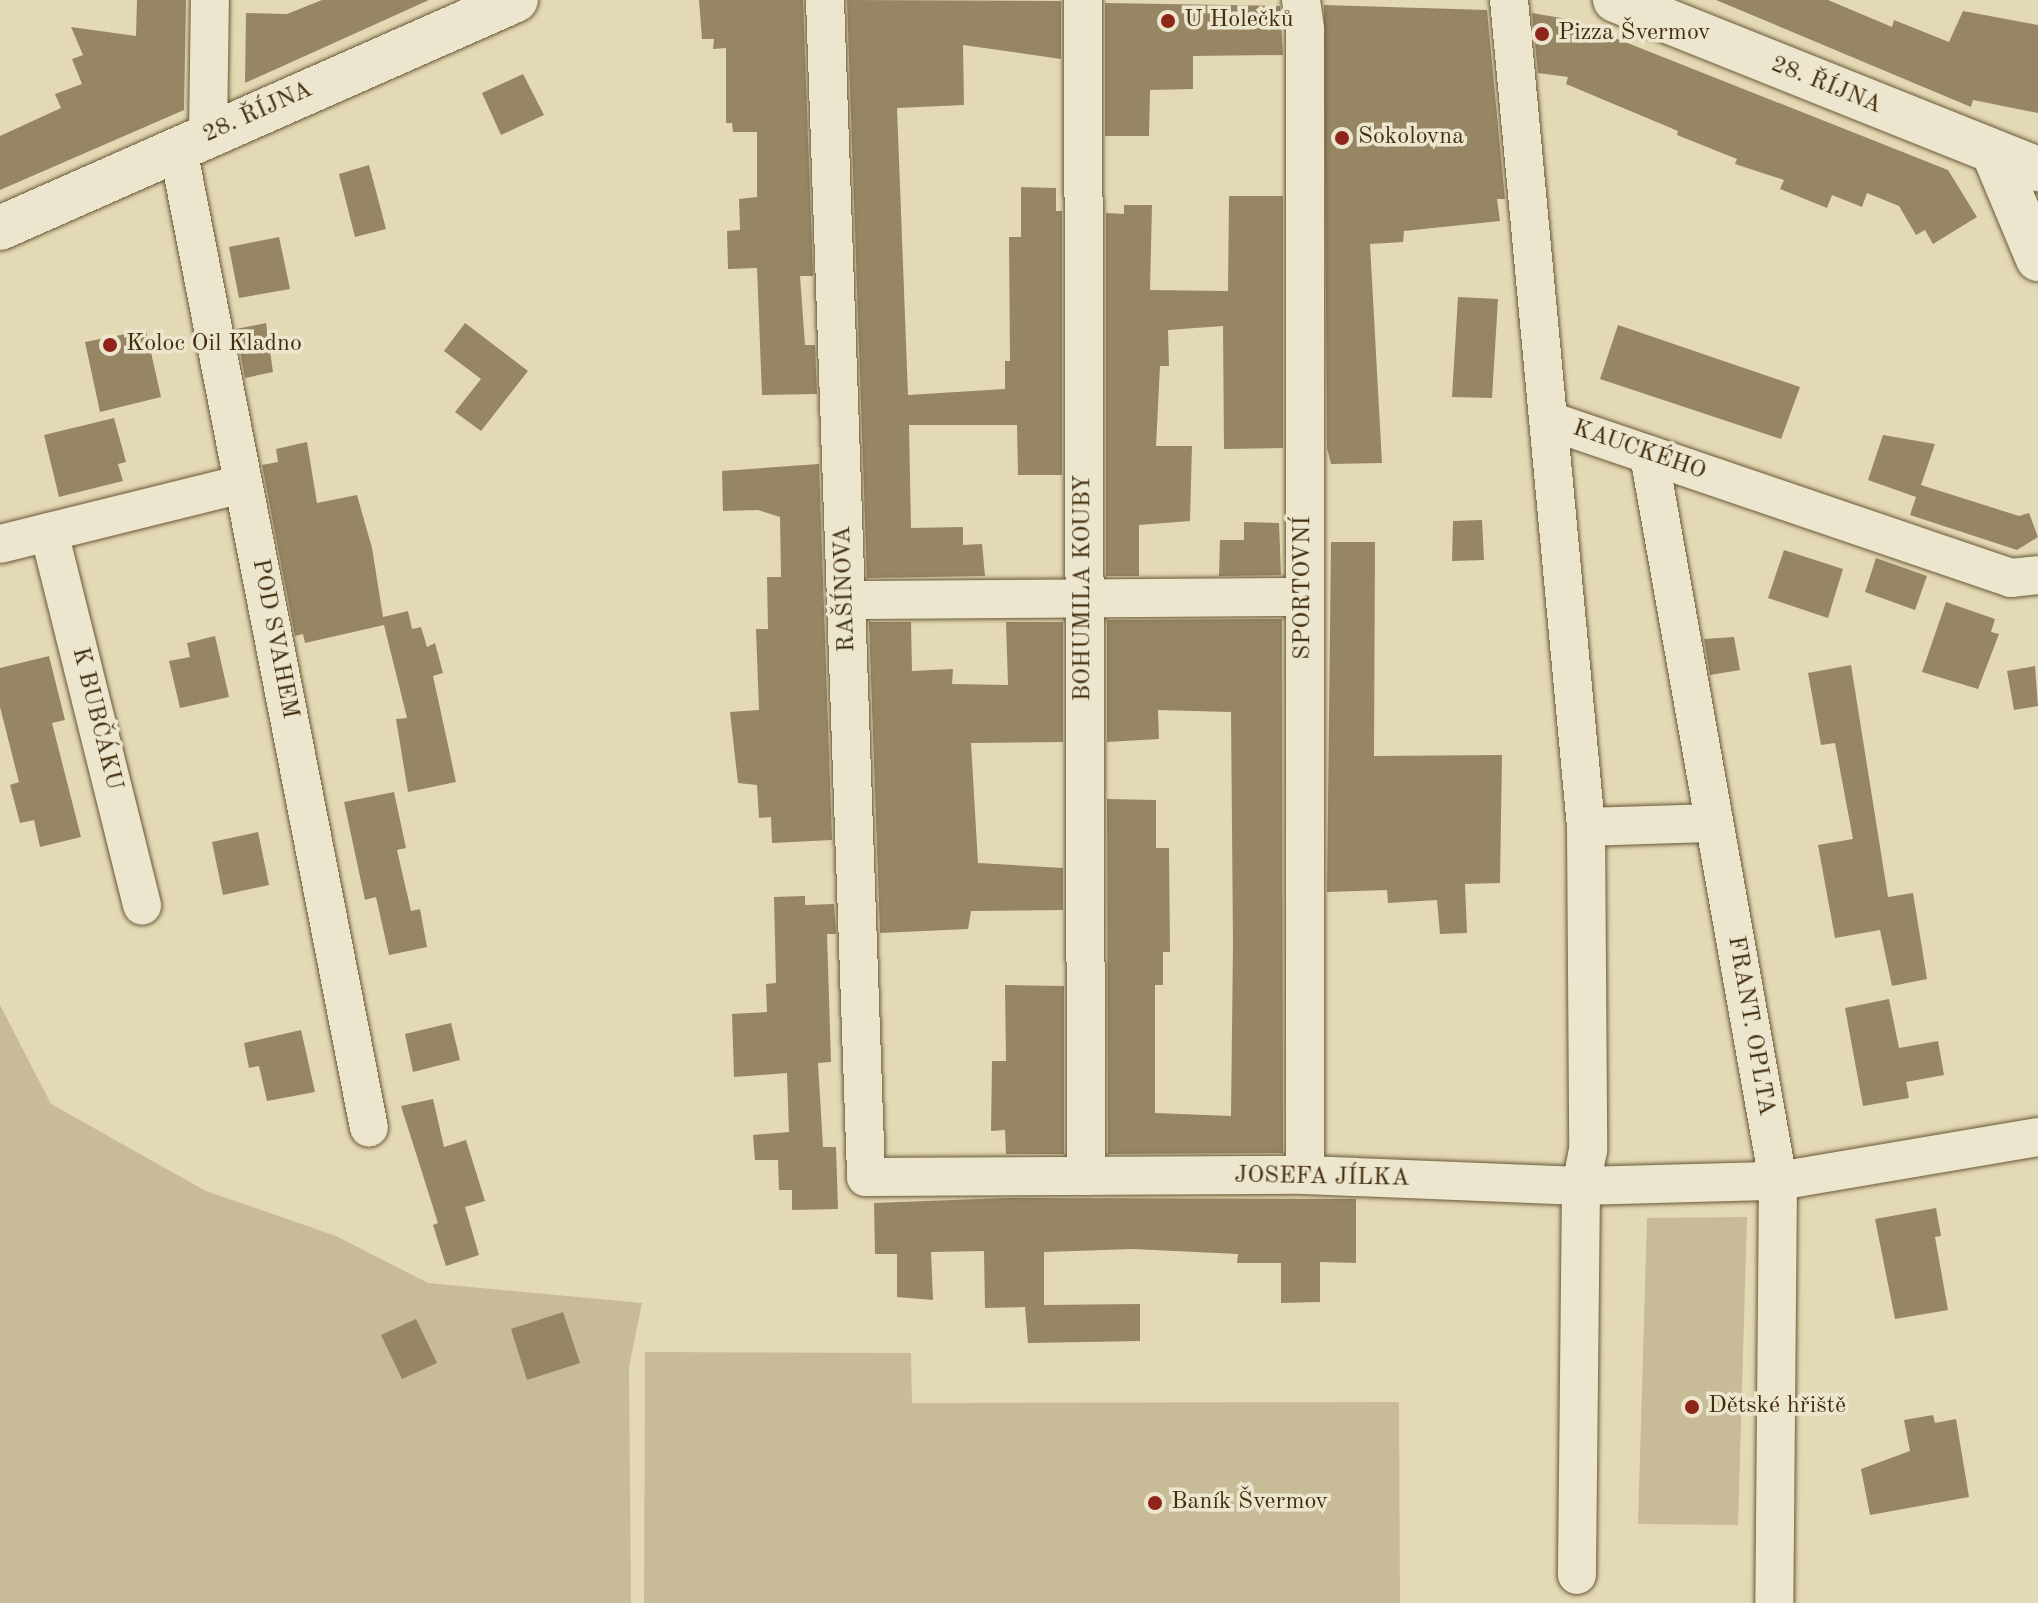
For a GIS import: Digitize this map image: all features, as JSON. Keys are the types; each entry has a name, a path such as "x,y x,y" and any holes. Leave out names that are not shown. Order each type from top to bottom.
{"main road":[{"name":"28. ŘÍJNA","path":"0,228 516,0"},
{"name":"28. ŘÍJNA","path":"1615,0 2038,169"},
{"path":"1994,154 2038,259"}],"street":[{"name":"POD SVAHEM","path":"210,0 193,142 243,484 369,1128"},
{"name":"RAŠÍNOVA","path":"825,0 866,1177"},
{"name":"BOHUMILA KOUBY","path":"1083,0 1086,1176"},
{"name":"SPORTOVNÍ","path":"1301,0 1305,30 1305,1175"},
{"name":"KAUCKÉHO","path":"1509,0 1550,421 2011,578 2038,575"},
{"path":"1550,421 1586,827 1588,1135 1581,1186 1577,1575"},
{"name":"FRANT. OPLTA","path":"1649,455 1778,1181 1774,1603"},
{"path":"0,544 243,484"},
{"name":"K BUBČÁKU","path":"49,532 142,906"},
{"path":"846,600 1303,597"},
{"path":"1586,827 1714,823"},
{"name":"JOSEFA JÍLKA","path":"866,1177 1305,1175 1581,1186 1778,1181 2038,1137"}],"shaded area":[{"path":"0,1005 51,1104 206,1191 336,1236 428,1283 642,1303 629,1367 631,1603 0,1603"},
{"name":"Dětské hřiště","path":"1747,1217 1738,1525 1638,1524 1647,1218"},
{"path":"645,1352 911,1353 912,1403 1399,1402 1400,1603 644,1603"}],"building":[{"path":"137,0 186,0 184,110 0,190 0,136 61,108 55,94 82,84 72,59 83,55 71,27 136,36"},
{"path":"322,0 429,0 245,83 246,13 287,14"},
{"path":"699,0 803,0 813,276 800,276 805,345 815,345 817,394 762,395 757,268 728,269 727,231 740,230 739,199 757,197 757,132 733,132 732,123 726,123 726,48 713,49 714,39 702,39"},
{"path":"847,0 1061,1 1061,59 963,45 964,105 897,108 908,395 1005,389 1005,361 1010,361 1009,237 1021,237 1021,187 1056,188 1056,211 1062,211 1062,475 1018,475 1017,425 909,425 911,528 963,527 963,545 982,544 985,576 867,578"},
{"path":"1716,0 1828,0 1892,27 1894,20 1949,42 1963,11 2038,25 2038,113 1973,100 1971,107"},
{"path":"1105,3 1280,6 1283,55 1193,56 1193,89 1150,90 1149,136 1105,136"},
{"path":"1324,5 1487,10 1505,199 1497,199 1500,221 1404,231 1403,242 1370,244 1382,463 1331,464 1327,448"},
{"path":"1532,13 1567,19 1948,170 1977,217 1933,244 1925,230 1916,235 1899,206 1867,193 1862,207 1832,195 1827,208 1780,189 1784,180 1735,164 1737,159 1677,135 1678,131 1566,84 1568,77 1538,73"},
{"path":"523,74 544,115 501,135 482,93"},
{"path":"369,165 386,229 355,237 339,174"},
{"path":"1229,196 1283,196 1283,448 1224,449 1223,326 1168,330 1169,366 1160,366 1156,446 1192,446 1190,521 1139,525 1139,576 1106,576 1106,213 1124,214 1124,205 1152,205 1150,290 1228,291"},
{"path":"279,237 290,289 239,298 229,247"},
{"path":"1458,297 1498,299 1492,398 1452,397"},
{"path":"266,323 273,372 245,378 236,329"},
{"path":"465,323 528,371 481,431 455,412 481,379 444,351"},
{"path":"1618,325 1800,387 1781,439 1600,379"},
{"path":"146,330 161,397 100,412 85,342"},
{"path":"114,418 126,462 118,464 123,481 59,497 44,435"},
{"path":"1883,435 1935,444 1921,485 2019,516 2029,513 2038,537 2017,550 1910,515 1916,497 1868,480"},
{"path":"307,442 317,503 357,495 372,548 383,617 408,611 412,629 421,627 427,647 435,643 443,673 433,676 456,782 408,792 396,719 407,718 384,625 305,643 303,634 295,636 262,465 278,462 276,449"},
{"path":"819,464 832,840 772,843 771,817 759,818 757,785 738,783 730,712 759,710 756,629 768,629 767,577 781,577 780,517 758,510 723,511 722,471"},
{"path":"1482,520 1484,560 1452,561 1453,521"},
{"path":"1244,522 1279,523 1281,575 1219,576 1220,540 1244,540"},
{"path":"1331,542 1375,542 1374,756 1502,755 1500,883 1465,884 1467,933 1440,934 1437,900 1388,903 1387,890 1327,892"},
{"path":"1784,550 1843,569 1828,618 1768,598"},
{"path":"1876,558 1927,576 1915,610 1865,592"},
{"path":"1946,602 1995,619 1991,632 1999,634 1978,689 1922,672"},
{"path":"1282,619 1283,1153 1108,1154 1107,799 1156,800 1156,848 1169,848 1170,952 1163,952 1163,985 1155,985 1155,1113 1231,1116 1233,944 1231,712 1158,710 1159,739 1107,742 1107,620"},
{"path":"869,622 911,622 912,671 953,669 952,684 1008,685 1006,622 1063,622 1063,742 971,743 978,863 1063,868 1063,910 971,911 968,929 880,933"},
{"path":"215,636 229,697 180,708 169,661 190,657 187,643"},
{"path":"1734,637 1740,670 1710,675 1704,639"},
{"path":"49,656 65,720 52,723 81,837 40,847 34,820 20,823 10,785 19,782 0,707 0,668"},
{"path":"1851,665 1888,897 1913,893 1927,979 1892,986 1880,930 1835,938 1818,845 1853,839 1835,743 1821,745 1808,673"},
{"path":"2035,666 2038,706 2014,710 2007,671"},
{"path":"394,792 406,848 397,850 411,911 420,909 427,947 389,955 376,897 365,900 344,802"},
{"path":"258,832 269,885 223,895 212,842"},
{"path":"805,896 805,905 834,904 836,934 827,934 831,1062 818,1063 823,1147 836,1147 838,1209 792,1210 792,1190 779,1190 778,1160 755,1160 753,1135 789,1132 787,1073 734,1077 732,1014 767,1012 766,984 776,983 774,897"},
{"path":"1005,985 1064,986 1064,1154 1006,1154 1005,1130 991,1131 992,1061 1006,1061"},
{"path":"1889,999 1899,1048 1938,1041 1944,1075 1906,1082 1909,1098 1863,1106 1845,1008"},
{"path":"451,1023 460,1060 413,1072 405,1034"},
{"path":"301,1030 315,1092 267,1101 259,1066 249,1068 244,1043"},
{"path":"433,1099 444,1147 466,1140 485,1201 465,1207 479,1255 446,1266 433,1225 438,1223 401,1106"},
{"path":"1006,1198 1356,1199 1356,1263 1320,1262 1320,1302 1281,1303 1281,1263 1237,1263 1238,1254 1133,1249 1044,1252 1044,1305 1140,1304 1140,1341 1028,1343 1025,1307 985,1308 984,1251 931,1252 933,1300 897,1297 897,1254 875,1254 874,1203"},
{"path":"1936,1208 1941,1236 1935,1237 1948,1310 1895,1319 1875,1219"},
{"path":"563,1312 580,1363 527,1380 511,1329"},
{"path":"416,1319 437,1363 402,1379 381,1335"},
{"path":"1933,1415 1935,1423 1956,1419 1969,1497 1870,1515 1861,1469 1910,1451 1904,1420"}],"place":[{"name":"U Holečků","path":"1168,21"},
{"name":"Pizza Švermov","path":"1542,34"},
{"name":"Sokolovna","path":"1342,138"},
{"name":"Koloc Oil Kladno","path":"110,345"},
{"name":"Dětské hřiště","path":"1692,1407"},
{"name":"Baník Švermov","path":"1155,1503"}]}
